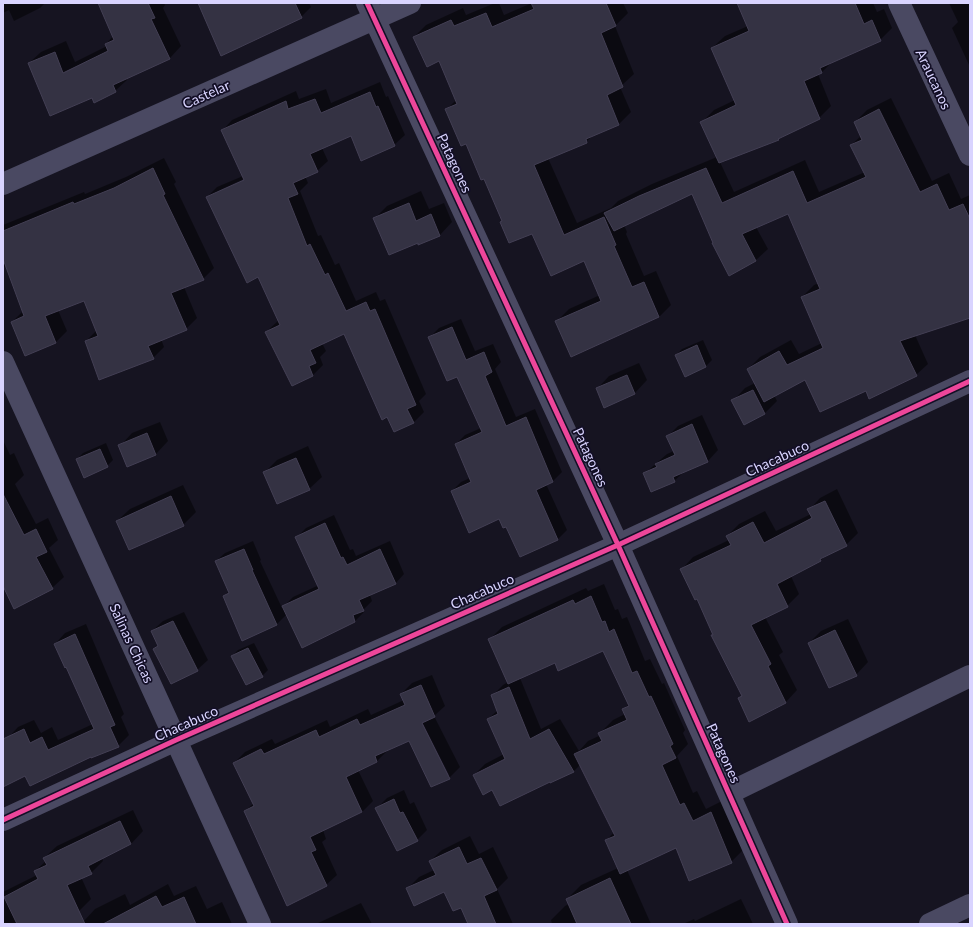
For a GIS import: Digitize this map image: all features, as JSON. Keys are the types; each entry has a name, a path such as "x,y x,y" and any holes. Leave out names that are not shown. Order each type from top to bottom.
{"street":[{"name":"Castelar","path":"3,184 371,11 410,3"},
{"name":"Araucanos","path":"899,3 970,155"},
{"name":"Patagones","path":"371,11 618,544 787,924"},
{"name":"Salinas Chicas","path":"3,362 260,924"},
{"name":"Chacabuco","path":"3,820 176,740 618,544 970,381"},
{"path":"729,794 970,676"},
{"path":"930,924 970,906"}],"building":[{"path":"98,3 148,3 155,18 151,19 170,59 113,85 116,92 94,103 92,98 50,116 28,63 55,52 63,73 108,51 105,44 114,40"},
{"path":"198,3 295,3 302,18 221,56"},
{"path":"531,3 606,3 616,26 601,33 623,87 607,95 619,125 586,139 587,143 534,165 564,235 604,217 616,245 614,246 632,287 644,282 659,317 571,357 555,321 601,301 584,261 551,276 532,234 509,243 500,222 502,221 484,179 481,180 466,144 461,146 445,109 457,104 439,61 427,67 413,37 451,20 454,26 486,13 492,27 534,9"},
{"path":"737,3 855,3 864,24 872,20 881,41 820,68 822,73 804,81 820,119 778,139 779,140 719,163 700,122 736,105 711,48 749,31"},
{"path":"370,92 376,107 378,106 395,146 361,161 351,136 310,154 318,172 293,183 298,194 288,198 307,246 310,244 325,275 328,273 346,311 366,302 370,311 375,309 416,405 407,409 414,423 394,432 387,417 382,420 344,334 310,350 316,363 309,366 313,376 292,386 265,332 280,325 258,277 247,283 206,197 244,180 221,130 286,101 288,109 315,99 321,113"},
{"path":"879,109 920,192 937,184 949,210 963,204 970,219 970,318 900,341 917,376 869,399 866,391 820,412 805,380 764,402 747,369 779,351 787,365 823,348 801,297 820,289 788,214 742,234 756,261 729,276 712,243 692,194 614,231 604,213 639,196 706,168 722,203 793,171 807,203 866,177 850,145 862,140 854,122"},
{"path":"153,168 165,194 163,195 204,280 171,293 187,330 148,346 154,359 99,380 85,341 98,336 84,301 45,316 56,343 25,356 11,322 24,316 3,259 3,231 73,202 74,204 114,188"},
{"path":"409,203 416,221 431,214 440,236 389,255 373,218"},
{"path":"452,327 466,360 484,352 492,372 485,376 506,426 526,417 553,482 536,490 558,540 520,557 506,527 503,528 499,519 469,533 451,491 471,482 455,444 482,432 457,377 447,381 428,337"},
{"path":"697,345 706,367 685,377 675,355"},
{"path":"627,375 635,394 604,408 596,388"},
{"path":"753,390 765,414 744,425 731,400"},
{"path":"692,424 708,462 673,477 675,482 651,492 643,473 657,467 655,464 675,455 666,436"},
{"path":"147,433 156,455 127,467 118,445"},
{"path":"100,449 108,467 84,478 76,459"},
{"path":"296,458 310,490 277,504 263,472"},
{"path":"3,494 24,535 36,529 47,552 36,557 53,589 14,609 3,586"},
{"path":"171,496 184,526 129,550 116,521"},
{"path":"825,501 847,546 820,559 821,561 777,584 788,607 751,625 771,664 768,666 786,703 749,722 738,698 742,696 711,635 713,635 697,599 695,600 680,569 731,545 726,536 753,522 764,543 812,518 807,509"},
{"path":"325,523 341,558 343,557 347,565 380,549 396,584 359,600 364,611 353,615 355,622 302,648 282,606 319,589 295,537"},
{"path":"244,549 277,625 242,641 223,596 229,593 215,561"},
{"path":"591,596 602,622 605,621 609,632 614,629 632,673 637,671 649,697 651,696 673,744 670,746 676,758 662,765 680,805 684,803 693,821 711,812 732,863 689,881 676,848 620,874 605,840 615,836 574,754 602,741 598,733 627,720 622,709 629,706 603,651 558,671 555,663 508,684 488,639 573,600 575,604"},
{"path":"173,621 198,671 171,684 153,649 158,646 151,631"},
{"path":"835,630 857,676 829,688 808,643"},
{"path":"75,634 115,725 110,727 119,747 91,757 30,786 25,776 3,787 3,739 24,729 30,743 42,737 48,750 94,729 54,644"},
{"path":"248,648 263,677 246,685 231,656"},
{"path":"421,685 435,717 422,723 450,779 431,787 409,741 375,756 377,762 346,777 362,812 310,837 316,850 311,852 327,886 287,906 244,811 254,806 233,763 261,749 264,754 316,730 319,737 357,719 360,725 405,705 400,694"},
{"path":"509,687 530,739 549,729 574,772 500,806 492,790 483,795 473,775 505,759 487,719 498,714 491,695"},
{"path":"394,799 400,813 403,812 418,841 397,851 375,808"},
{"path":"120,821 131,844 88,866 92,874 67,885 85,924 17,924 4,897 38,879 34,871 47,865 43,858"},
{"path":"459,847 467,864 481,858 497,890 484,896 496,924 468,924 461,908 453,911 444,892 414,906 406,888 436,875 429,861"},
{"path":"610,878 631,924 577,924 566,899"},
{"path":"156,896 162,907 184,897 196,924 103,924"}],"cycle path":[{"path":"367,3 618,545 787,924"},
{"path":"3,820 176,740 618,545 970,381"}]}
